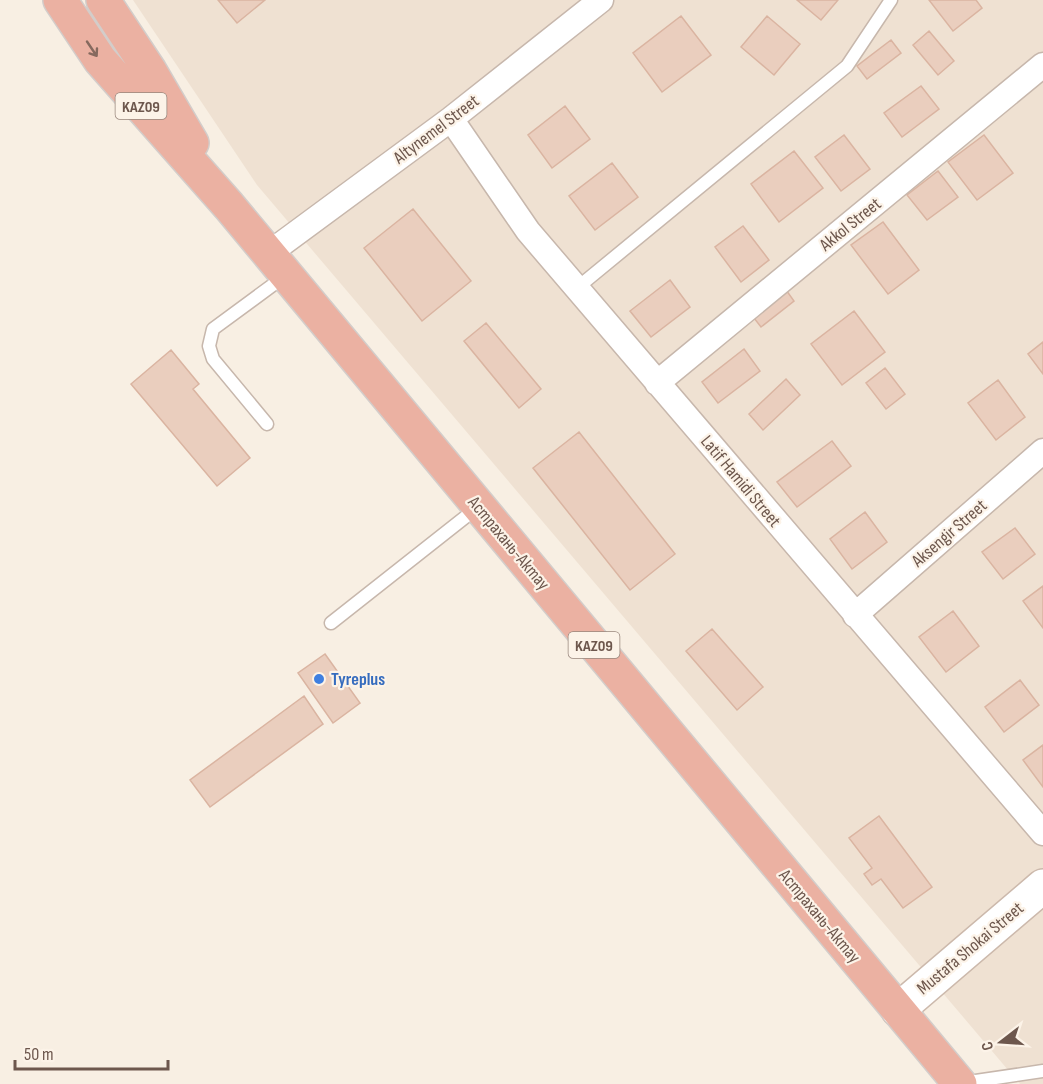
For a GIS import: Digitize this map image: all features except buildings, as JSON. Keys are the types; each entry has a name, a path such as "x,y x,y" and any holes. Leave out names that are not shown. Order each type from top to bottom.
{"highway":[{"name":"Астрахань-Актау","path":"60,0 100,60 229,206 960,1084"},
{"name":"KAZ09","path":"103,0 150,71 229,206"}],"main road":[{"name":"Mustafa Shokai Street","path":"898,1010 1043,886"}],"street":[{"name":"Altynemel Street","path":"277,265 452,119 601,0"},
{"name":"Akkol Street","path":"657,383 1043,65"},
{"name":"Latif Hamidi Street","path":"452,119 528,231 1043,833"},
{"name":"Aksengir Street","path":"855,615 1043,451"}],"lane":[{"path":"577,288 847,66 891,0"},
{"path":"267,424 213,359 209,346 213,330 277,265"},
{"path":"331,623 479,506"},
{"path":"960,1084 1043,1071"}],"shaded area":[{"path":"133,0 1043,0 1043,1084 1020,1084 257,185"}],"place":[{"name":"Tyreplus","path":"319,679"}]}
